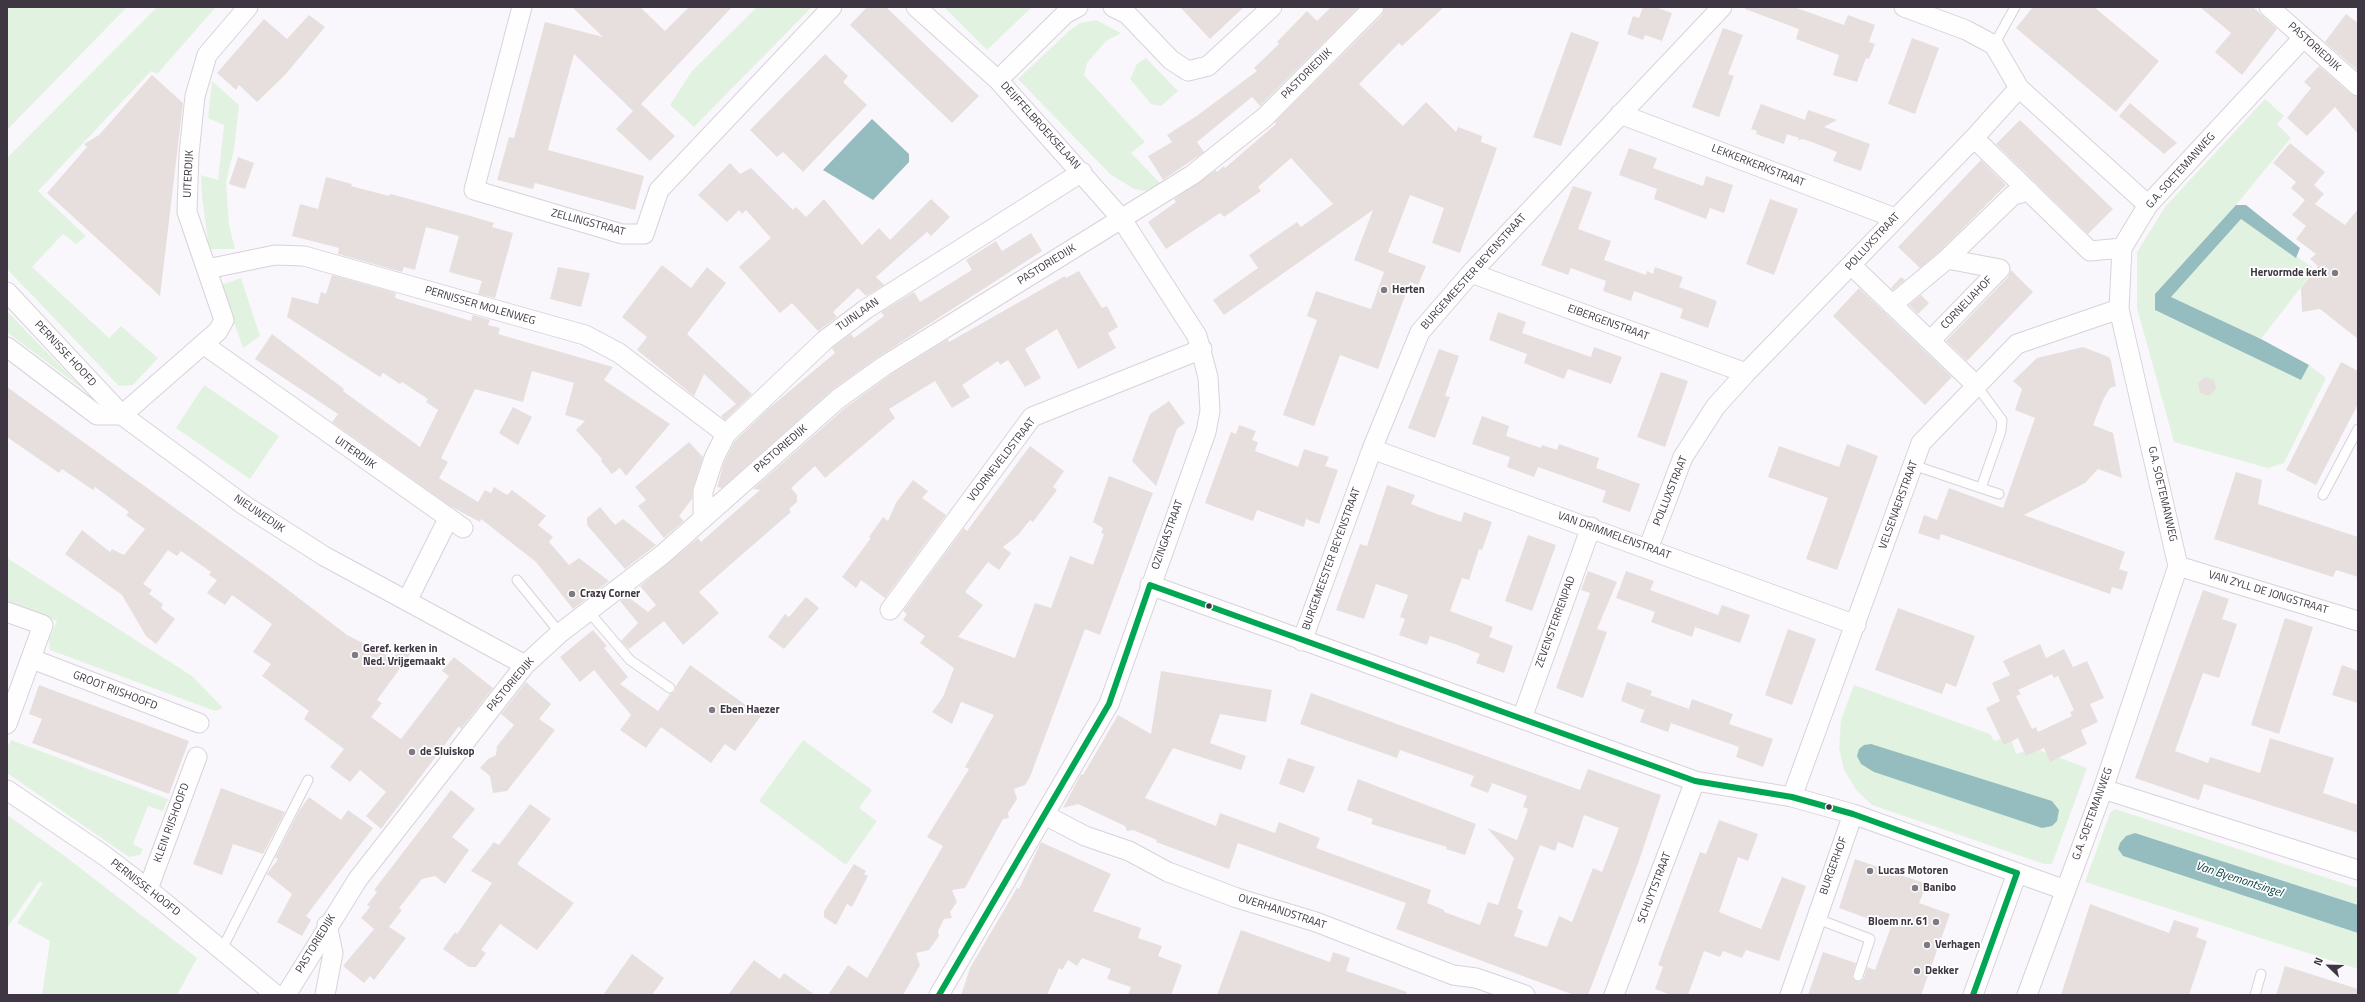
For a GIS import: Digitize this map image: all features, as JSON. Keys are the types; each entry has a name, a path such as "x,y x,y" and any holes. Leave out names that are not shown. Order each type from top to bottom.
{"street":[{"name":"UITERDIJK","path":"122,415 218,331 224,320 187,212 189,154 195,96 207,55 248,7"},
{"name":"ZELLINGSTRAAT","path":"522,7 474,190 622,234 644,234 659,190 832,7"},
{"path":"916,7 998,80"},
{"name":"DEIJFFELBROEKSELAAN","path":"1078,7 1065,14 998,80 1082,172 1121,218"},
{"path":"1113,7 1127,14 1171,60 1188,71 1208,66 1272,7"},
{"name":"PASTORIEDIJK","path":"286,995 327,925 358,879 525,665 560,633 662,555 703,517 838,399 884,366 1192,175 1265,117 1374,7"},
{"name":"BURGEMEESTER BEYENSTRAAT","path":"1302,641 1372,449 1420,332 1471,273 1722,7"},
{"path":"1904,7 1966,30 1994,45 2019,88 2148,205"},
{"name":"PASTORIEDIJK","path":"2270,7 2358,86"},
{"name":"G.A. SOETEMANWEG","path":"2027,995 2103,789 2178,566 2119,310 2122,248 2148,205 2303,38"},
{"name":"POLLUXSTRAAT","path":"1648,549 1683,457 1716,406 1895,218 1974,138 2019,88"},
{"name":"LEKKERKERKSTRAAT","path":"1620,114 1895,218"},
{"path":"1974,138 2090,251 2122,248"},
{"name":"TUINLAAN","path":"703,517 703,491 714,458 726,434 825,340 866,309 1082,172"},
{"path":"1892,305 1947,259 2013,195 2029,191"},
{"name":"OZINGASTRAAT","path":"939,995 1109,704 1150,585 1206,432 1210,411 1208,377 1202,349 1197,336 1121,218"},
{"name":"PERNISSER MOLENWEG","path":"207,269 275,255 304,256 585,335 619,353 726,434"},
{"name":"CORNELIAHOF","path":"1930,341 2000,269 1947,259"},
{"path":"1851,265 1976,385"},
{"name":"EIBERGENSTRAAT","path":"1471,273 1746,373"},
{"name":"PERNISSE HOOFD","path":"7,292 122,415"},
{"name":"VELSENAERSTRAAT","path":"1792,797 1856,625 1921,443 2017,344 2119,310"},
{"name":"UITERDIJK","path":"203,344 456,524 407,601"},
{"path":"7,347 97,415 122,415"},
{"name":"VOORNEVELDSTRAAT","path":"890,610 1032,417 1202,349"},
{"name":"NIEUWEDIJK","path":"122,415 244,505 324,556 525,665"},
{"name":"VAN DRIMMELENSTRAAT","path":"1372,449 1591,527 1856,625"},
{"name":"ZEVENSTERRENPAD","path":"1522,718 1591,527"},
{"name":"VAN ZYLL DE JONGSTRAAT","path":"2178,566 2358,622"},
{"path":"1150,585 1302,641 1522,718 1695,781 1792,797 1854,814 2065,890"},
{"path":"7,612 43,625 32,659 7,724"},
{"name":"GROOT RIJSHOOFD","path":"32,659 199,723"},
{"name":"KLEIN RIJSHOOFD","path":"148,889 196,757"},
{"name":"SCHUYTSTRAAT","path":"1614,995 1695,781"},
{"path":"2103,789 2358,870"},
{"name":"PERNISSE HOOFD","path":"7,790 105,856 222,949 276,995"},
{"name":"BURGERHOF","path":"1790,995 1854,814"},
{"name":"OVERHANDSTRAAT","path":"1045,815 1085,836 1128,851 1168,872 1237,898 1316,922 1453,975 1476,978 1525,995"},
{"path":"1972,995 2017,873"},
{"path":"325,995 333,953 327,925"}],"lane":[{"path":"1994,45 2016,7"},
{"path":"1976,385 2002,420 2001,432 1982,488"},
{"path":"2323,495 2358,429"},
{"path":"1914,465 1999,494"},
{"path":"517,580 560,633"},
{"path":"589,612 630,660 670,688"},
{"path":"222,949 308,780"},
{"path":"1816,918 1870,939 1858,976"},
{"path":"2255,995 2262,974"}],"green space":[{"path":"7,7 127,7 7,130"},
{"path":"157,7 216,7 157,74 151,71 38,191 86,236 76,244 63,234 32,267 109,338 121,326 158,358 133,385 119,386 7,269 7,158"},
{"path":"757,7 812,7 694,127 670,105 692,71"},
{"path":"944,7 1032,7 987,50"},
{"path":"1096,20 1121,33 1106,41 1087,63 1084,75 1145,142 1131,153 1162,185 1145,191 1134,189 1110,174 1018,79 1069,31 1080,23"},
{"path":"1146,58 1178,91 1161,106 1151,104 1130,79 1137,64"},
{"path":"212,81 239,105 234,149 226,182 229,225 235,249 209,249 202,197 201,175 218,180 224,125 208,118"},
{"path":"2265,99 2284,116 2277,124 2291,138 2236,205 2155,294 2155,310 2301,380 2309,365 2326,378 2284,463 2268,468 2174,442 2137,308 2137,252 2165,207"},
{"path":"2241,219 2315,269 2261,339 2170,297"},
{"path":"241,278 260,336 243,348 221,285"},
{"path":"7,311 28,333 84,390 7,332"},
{"path":"204,385 279,436 250,479 176,428"},
{"path":"7,558 192,676 223,708 215,711 50,650 49,639 57,621 7,602"},
{"path":"1854,685 1990,734 1994,741 2010,735 2016,754 2034,748 2087,768 2052,864 2044,864 1872,805 1857,791 1844,770 1839,748 1841,720"},
{"path":"11,740 168,799 163,811 148,806 133,844 143,849 140,855 129,857 7,773 7,748"},
{"path":"803,740 872,790 859,808 877,821 846,865 759,801"},
{"path":"2115,809 2358,888 2358,905 2135,833 2118,849 2123,856 2358,933 2358,969 2085,882 2110,813"},
{"path":"7,815 62,854 197,958 177,995 42,995 50,941 17,923 43,883 39,882 7,928"}],"water":[{"path":"872,119 909,154 909,162 873,200 823,170"},
{"path":"2236,205 2246,205 2300,248 2296,258 2241,219 2171,297 2261,339 2309,365 2301,380 2155,310 2155,294"},
{"path":"1871,744 2052,801 2059,810 2057,821 2052,826 2042,828 1874,772 1861,764 1857,756 1859,749 1864,745"},
{"name":"Van Byemontsingel","path":"2135,833 2358,905 2358,933 2123,856 2118,849 2120,843 2126,836"}],"building":[{"path":"572,7 640,7 665,31 689,7 732,7 641,104 675,136 650,161 616,129 633,111 574,54 548,150 644,176 635,210 535,183 533,189 497,180 509,137 514,138 545,22 603,37"},
{"path":"867,7 886,7 979,96 952,123 850,25"},
{"path":"1180,7 1244,7 1210,39"},
{"path":"1331,7 1359,7 1260,106 1252,97 1197,142 1204,152 1163,180 1148,156 1172,142 1167,135 1198,115 1257,71 1254,68 1279,44 1277,42 1307,11 1317,21"},
{"path":"1385,7 1444,7 1402,46 1399,43 1359,84 1403,126 1426,102 1456,132 1458,127 1482,136 1481,142 1497,148 1460,253 1432,243 1444,208 1410,195 1388,252 1426,266 1418,285 1410,282 1378,369 1340,355 1314,426 1283,415 1317,320 1307,316 1316,291 1371,309 1384,272 1354,260 1373,210 1224,315 1213,300 1258,268 1249,255 1297,222 1301,227 1333,204 1291,158 1258,187 1261,191 1224,217 1220,213 1166,249 1148,222 1176,202 1174,199 1216,170 1217,172 1224,166 1225,168 1276,124 1275,122 1382,15"},
{"path":"1643,7 1655,7 1672,13 1662,41 1645,35 1643,40 1627,34 1633,16 1639,18"},
{"path":"1745,7 1794,7 1844,25 1848,15 1875,25 1869,42 1875,44 1869,59 1866,58 1857,82 1833,75 1839,55 1796,39 1799,29 1745,9"},
{"path":"2033,7 2094,7 2159,61 2116,112 2016,28"},
{"path":"2200,7 2253,7 2277,29 2242,75 2215,52 2231,33"},
{"path":"2346,14 2358,23 2358,71 2325,42"},
{"path":"309,15 325,27 285,75 257,102 239,85 236,90 217,73 264,19 287,39"},
{"path":"1723,28 1743,35 1728,74 1734,76 1719,117 1692,107"},
{"path":"1571,32 1599,42 1561,146 1533,137"},
{"path":"1912,38 1939,48 1915,114 1888,104"},
{"path":"825,54 848,76 843,82 867,105 803,172 783,152 777,157 750,130"},
{"path":"2319,66 2351,94 2358,97 2358,134 2335,107 2307,136 2287,118 2311,88 2304,82"},
{"path":"152,75 183,103 160,296 47,193 87,147 84,144 99,135"},
{"path":"2130,103 2177,143 2164,154 2119,116"},
{"path":"1761,104 1805,120 1808,110 1837,120 1824,127 1870,144 1861,171 1833,161 1837,152 1812,142 1802,139 1797,141 1799,138 1787,134 1784,144 1756,134 1757,131 1751,129"},
{"path":"2020,120 2113,209 2088,234 1996,144"},
{"path":"2290,143 2325,172 2314,185 2324,194 2315,204 2345,225 2358,209 2358,339 2320,309 2302,312 2301,288 2318,266 2310,259 2316,254 2296,239 2306,226 2292,215 2305,200 2291,188 2296,182 2273,163"},
{"path":"1629,148 1657,158 1653,168 1703,186 1706,176 1733,185 1724,213 1710,208 1706,219 1654,199 1657,189 1619,175"},
{"path":"238,157 254,163 245,189 229,184"},
{"path":"1981,160 2006,185 1940,251 1920,268 1898,247"},
{"path":"730,163 740,174 751,168 793,210 796,207 806,217 824,199 862,245 879,228 890,240 931,199 950,217 931,236 927,232 876,277 884,285 866,296 858,288 833,312 837,317 818,331 792,303 780,313 739,267 771,238 746,210 742,214 739,210 727,222 698,195"},
{"path":"326,177 352,184 351,186 389,196 390,194 402,197 494,223 492,227 513,233 495,298 478,294 482,281 449,272 459,236 426,227 415,270 404,267 402,272 338,254 339,248 292,236 300,204 318,209"},
{"path":"1573,186 1592,192 1578,229 1611,241 1604,260 1646,275 1647,271 1653,274 1655,267 1683,277 1679,287 1717,301 1708,328 1680,318 1683,309 1634,291 1631,301 1603,291 1606,281 1571,268 1568,275 1541,265"},
{"path":"1770,199 1798,209 1774,275 1746,264"},
{"path":"1031,233 1042,251 878,357 832,390 722,488 717,487 724,462 735,441 768,409 835,353 832,348 851,334 854,338 884,316 881,312 914,292 920,302 972,270 966,260 996,241 1002,251"},
{"path":"662,265 691,288 707,267 726,283 687,334 752,394 725,420 721,416 736,404 704,374 694,396 637,350 647,337 622,317"},
{"path":"558,267 590,273 581,307 550,299"},
{"path":"2011,270 2033,292 1967,361 1946,341 2008,277"},
{"path":"1079,271 1102,308 1107,306 1118,327 1108,333 1116,348 1078,369 1057,329 1025,349 1041,378 1025,387 1008,360 1000,365 998,361 962,385 970,397 952,408 935,381 889,409 895,418 825,478 815,466 791,488 797,495 797,502 789,509 791,512 699,592 719,613 683,645 664,621 629,649 621,641 638,623 620,601 627,596 648,612 656,605 640,586 698,538 701,542 760,490 753,489 845,408 890,375 948,339 949,342 1065,276 1066,278"},
{"path":"332,275 396,293 395,298 471,321 473,315 490,320 488,325 500,328 498,334 613,367 604,380 670,424 626,476 620,468 612,474 601,461 602,459 576,430 585,421 565,415 574,383 532,371 523,402 475,389 441,458 448,462 439,478 478,502 485,490 491,493 494,487 507,495 512,490 546,516 538,525 553,537 549,542 569,565 579,558 609,581 573,609 536,562 481,519 480,522 450,506 332,422 338,414 255,359 272,334 344,389 343,391 420,447 438,410 426,402 428,399 402,382 400,384 383,373 380,377 287,317 292,297 318,304 321,292 326,294"},
{"path":"1901,277 1905,280 1893,290 1891,288"},
{"path":"1859,288 1952,377 1925,405 1833,316"},
{"path":"1921,295 1929,303 1918,314 1909,305"},
{"path":"1498,312 1526,322 1522,333 1591,357 1594,347 1622,357 1611,384 1568,369 1564,379 1524,363 1527,354 1489,340"},
{"path":"2083,347 2109,357 2111,361 2116,386 2110,388 2103,400 2093,425 2113,433 2122,478 2098,469 2085,483 2024,515 2125,552 2119,569 2128,572 2122,590 2112,587 2110,594 1941,534 1939,540 1918,533 1924,515 1937,520 1949,488 2003,508 2035,418 2015,410 2022,389 2013,381 2037,358"},
{"path":"1439,349 1459,356 1445,396 1450,397 1435,438 1408,428"},
{"path":"2341,362 2358,371 2358,404 2316,485 2286,470"},
{"path":"1661,372 1688,381 1665,447 1637,437"},
{"path":"2205,377 2214,380 2216,389 2209,396 2200,393 2198,383"},
{"path":"7,387 279,583 347,635 390,657 417,645 377,700 382,703 371,717 401,739 449,676 442,671 454,657 493,688 461,729 459,726 381,829 366,816 386,792 360,770 350,782 330,767 344,749 304,719 309,711 262,676 271,664 253,652 272,624 232,595 225,605 207,593 217,580 209,575 211,572 181,551 177,556 168,550 143,584 152,590 149,594 163,604 161,608 175,619 156,644 146,636 122,595 65,554 82,530 110,552 112,549 124,555 145,529 126,515 129,512 95,487 93,490 62,469 59,473 7,437"},
{"path":"1169,401 1185,423 1177,429 1156,486 1132,461 1150,414"},
{"path":"513,407 532,417 518,445 499,433"},
{"path":"1482,416 1509,426 1506,436 1541,448 1542,445 1557,450 1559,444 1599,458 1596,468 1640,484 1630,512 1602,502 1606,491 1538,467 1534,477 1507,467 1510,457 1472,444"},
{"path":"1239,425 1256,431 1252,440 1258,442 1255,451 1298,467 1304,449 1329,457 1325,466 1338,470 1319,524 1306,519 1304,527 1257,510 1253,521 1205,503 1231,432 1236,434"},
{"path":"689,442 703,457 693,488 692,499 679,516 684,521 664,538 638,506 646,500 635,487"},
{"path":"1847,444 1878,456 1837,570 1806,559 1828,498 1768,477 1779,446 1839,467"},
{"path":"1030,446 1064,471 1053,487 1057,490 1033,522 1030,520 1018,535 1003,547 1011,553 999,570 988,562 965,592 983,605 958,637 1015,658 1035,603 1051,608 1070,556 1093,565 1104,534 1101,533 1103,528 1093,522 1109,476 1153,493 1100,635 1085,629 1030,777 1025,785 1014,789 1017,799 1008,813 1009,818 1003,819 965,888 952,890 957,902 950,912 952,918 944,919 938,931 939,936 929,950 916,953 920,965 903,995 828,995 848,965 867,978 943,846 927,837 969,769 965,767 994,715 961,702 952,724 932,712 943,697 954,668 920,643 925,636 903,620 907,614 903,611 964,528 967,531"},
{"path":"2236,472 2262,480 2258,504 2358,537 2358,577 2336,570 2333,577 2214,539"},
{"path":"913,480 928,491 922,498 946,515 885,598 861,580 856,588 842,577 871,538 869,537 883,517 888,521 896,503"},
{"path":"1387,485 1415,495 1411,504 1437,514 1461,522 1464,512 1492,522 1482,550 1479,549 1469,580 1462,578 1450,611 1493,627 1489,637 1513,646 1504,673 1476,663 1480,654 1455,644 1430,636 1427,645 1399,635 1405,619 1400,617 1408,595 1376,584 1364,619 1336,610 1360,544 1367,546"},
{"path":"600,507 615,525 623,519 656,545 625,569 587,525 587,518"},
{"path":"1528,535 1556,545 1532,611 1505,601"},
{"path":"1588,571 1617,582 1597,629 1607,632 1583,698 1556,688 1590,593 1581,590"},
{"path":"1626,571 1654,581 1650,590 1718,615 1722,605 1750,615 1740,643 1695,627 1692,637 1651,622 1655,612 1616,598"},
{"path":"2203,590 2229,599 2222,619 2237,624 2219,678 2203,673 2175,751 2208,763 2210,757 2260,773 2270,738 2334,758 2323,793 2358,805 2358,833 2204,784 2199,800 2135,778"},
{"path":"806,597 819,608 784,649 768,637 785,614 789,617"},
{"path":"1898,608 1975,636 1956,687 1946,683 1942,694 1875,670"},
{"path":"2285,618 2313,627 2279,734 2251,725"},
{"path":"1788,629 1816,639 1792,705 1765,695"},
{"path":"593,630 607,646 604,648 628,677 620,684 658,711 670,694 675,692 676,686 690,665 761,716 735,751 725,744 711,763 661,727 646,748 620,730 631,715 594,670 580,682 560,657"},
{"path":"2040,644 2046,658 2064,649 2073,667 2087,661 2104,698 2090,704 2098,722 2081,730 2087,744 2050,762 2044,748 2026,756 2018,738 2004,745 1986,708 2000,701 1992,683 2010,675 2003,661","holes":["2052,674 2054,678 2058,676 2074,710 2070,712 2072,716 2038,732 2036,727 2032,729 2016,696 2021,694 2018,690"]},
{"path":"2342,665 2358,671 2358,703 2332,695"},
{"path":"1161,671 1272,690 1266,722 1220,714 1210,743 1246,756 1241,770 1173,748 1145,798 1216,826 1220,813 1275,833 1279,822 1320,838 1316,848 1431,890 1427,903 1444,910 1444,912 1480,925 1488,902 1498,905 1514,858 1487,828 1517,840 1528,809 1523,807 1527,796 1492,783 1488,793 1470,786 1474,776 1400,750 1397,758 1300,724 1311,693 1580,790 1588,769 1661,795 1639,861 1588,995 1574,995 1396,929 1406,903 1238,843 1229,869 1156,842 1157,840 1133,830 1127,831 1125,826 1078,804 1063,808 1081,774 1083,775 1118,715 1151,734","holes":["1584,815 1619,828 1602,872 1593,868 1572,922 1559,916 1547,947 1514,936 1523,911 1517,908 1540,845 1555,851 1558,842 1573,848"]},
{"path":"526,682 551,704 539,719 555,730 507,791 493,793 490,776 480,768 488,759 496,755 497,746 514,725 501,714"},
{"path":"1627,682 1652,691 1644,710 1621,701"},
{"path":"39,685 189,741 169,794 32,743 42,719 29,714"},
{"path":"1650,695 1689,709 1692,699 1733,714 1729,724 1773,739 1763,767 1736,757 1739,747 1671,723 1668,732 1640,722"},
{"path":"1288,758 1315,767 1304,793 1279,784"},
{"path":"1358,779 1476,824 1465,855 1446,849 1447,847 1371,824 1373,819 1347,810"},
{"path":"221,788 285,812 263,854 233,844 222,875 193,864"},
{"path":"451,790 475,809 452,837 469,850 445,884 435,876 422,879 399,908 402,910 389,927 406,938 374,980 370,976 364,983 343,966 374,929 361,918 370,907 367,905 377,892 374,890"},
{"path":"309,797 341,820 348,810 373,828 306,916 311,920 302,936 277,922 292,894 267,874 278,859 275,858 299,811"},
{"path":"530,804 551,819 517,864 574,903 537,950 500,924 481,950 486,953 476,967 469,967 443,949 455,932 457,934 492,883 471,871 494,842 499,845"},
{"path":"1719,820 1758,834 1748,861 1738,857 1719,912 1761,929 1782,877 1806,886 1779,961 1746,950 1742,958 1723,951 1720,957 1704,951 1688,995 1671,995 1655,989 1663,967 1658,965 1700,852 1706,854"},
{"path":"1041,842 1111,874 1093,911 1141,928 1138,938 1162,946 1158,956 1182,965 1171,995 1128,995 1131,987 1107,979 1111,969 1082,958 1077,966 1068,960 1062,970 1059,968 1047,995 961,995 970,968 1017,888 1019,889"},
{"path":"1855,859 1927,884 1919,903 1950,914 1921,995 1808,995 1823,952 1856,963 1852,977 1854,980 1860,982 1864,978 1867,967 1875,970 1891,927 1839,908"},
{"path":"854,864 866,871 864,874 868,876 852,907 847,904 836,925 824,917 824,911"},
{"path":"2090,904 2169,933 2174,920 2199,928 2196,937 2207,941 2189,995 2061,995"},
{"path":"1241,930 1330,962 1333,952 1350,958 1346,971 1407,992 1406,995 1217,995"},
{"path":"632,954 664,978 652,995 603,995"},
{"path":"754,960 780,979 784,973 815,995 728,995"},
{"path":"2285,966 2358,989 2358,995 2276,995"}],"transit line":[{"path":"939,995 1109,704 1150,585 1695,781 1792,797 1853,814 2017,873 1973,995"}],"place":[{"name":"Hervormde kerk","path":"2335,273"},
{"name":"Herten","path":"1384,290"},
{"name":"Crazy Corner","path":"572,594"},
{"name":"Geref. kerken in Ned. Vrijgemaakt","path":"355,655"},
{"name":"Eben Haezer","path":"712,710"},
{"name":"de Sluiskop","path":"412,752"},
{"name":"Lucas Motoren","path":"1870,871"},
{"name":"Banibo","path":"1915,888"},
{"name":"Bloem nr. 61","path":"1936,922"},
{"name":"Verhagen","path":"1927,945"},
{"name":"Dekker","path":"1917,971"}]}
